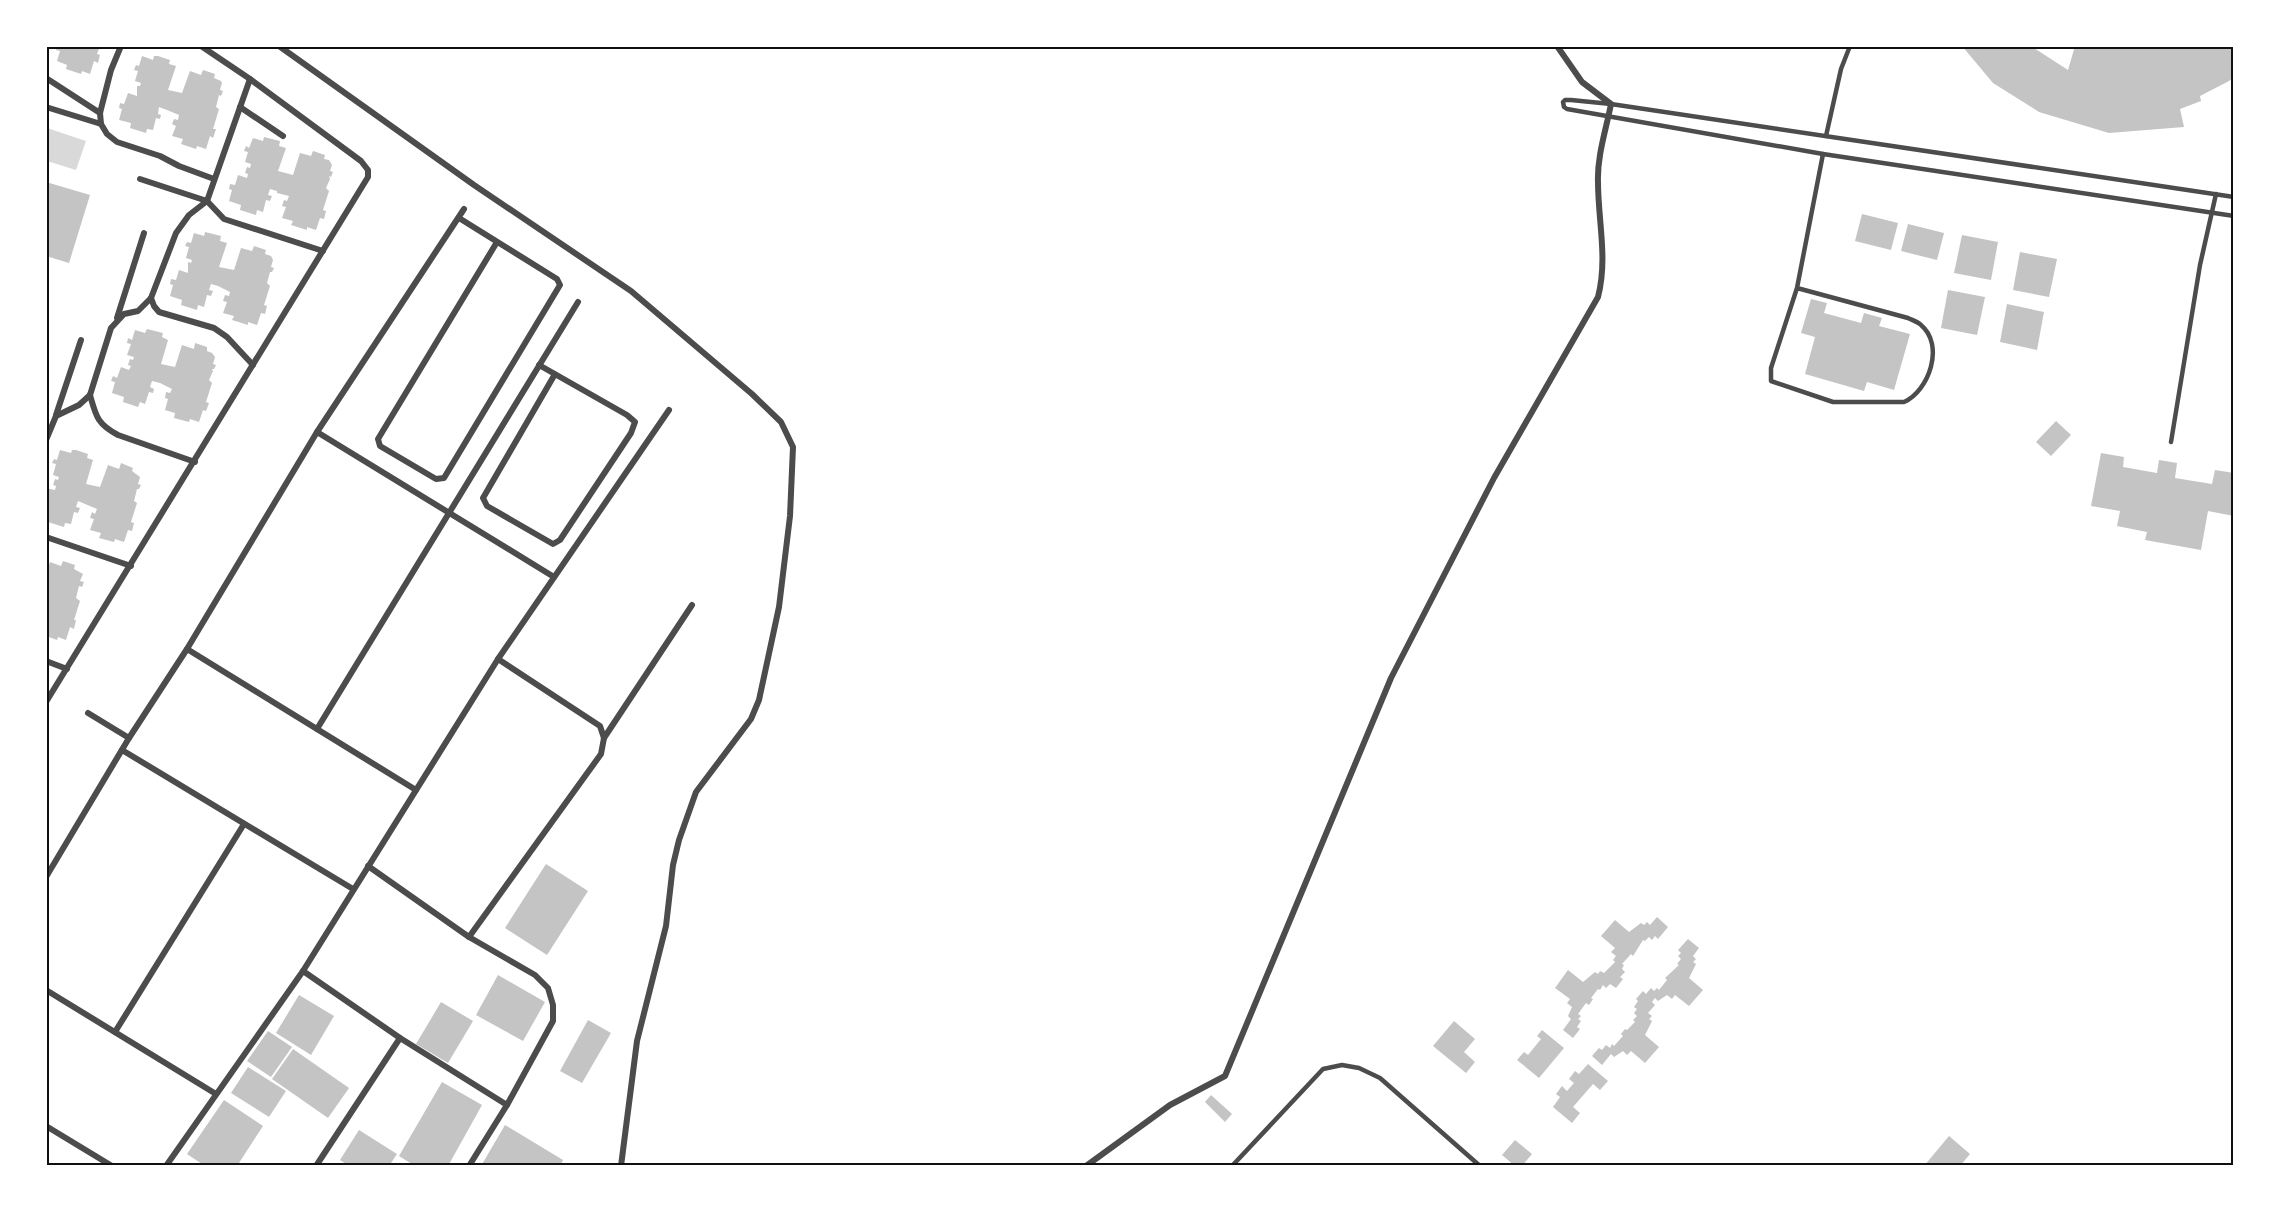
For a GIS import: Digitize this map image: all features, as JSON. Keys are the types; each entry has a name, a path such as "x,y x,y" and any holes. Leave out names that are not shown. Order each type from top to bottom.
{"street":[{"path":"101,124 100,113 111,70 121,46"},
{"path":"46,702 366,182 368,170 361,161 250,79 201,46"},
{"path":"279,46 474,185 631,291 782,423 793,447 790,516 779,607 759,700 751,719 696,792 679,840 673,865 666,926 637,1041 621,1166"},
{"path":"1086,1166 1170,1105 1225,1076 1391,678 1494,478 1598,297 1603,277 1598,182 1599,158 1611,104 1582,82 1557,46"},
{"path":"46,78 100,113"},
{"path":"117,319 145,306 151,298 176,233 189,215 207,201 250,79"},
{"path":"46,107 101,124 117,142 160,156 214,179"},
{"path":"240,107 283,136"},
{"path":"140,179 207,201 224,219 323,251"},
{"path":"46,877 129,738 187,649 317,432 464,209"},
{"path":"459,218 557,279 560,288 444,478 436,479 381,446 378,439 497,242"},
{"path":"56,416 79,405 90,395 144,233"},
{"path":"151,298 159,312 214,328 227,337 253,364"},
{"path":"317,729 578,302"},
{"path":"46,440 81,340"},
{"path":"539,365 555,374 632,418 635,422 632,433 560,540 553,544 488,506 483,498 555,374"},
{"path":"90,395 96,416 107,429 195,462"},
{"path":"166,1166 303,971 498,659 669,410"},
{"path":"317,432 554,577"},
{"path":"46,537 131,566"},
{"path":"469,937 601,754 604,738 692,605"},
{"path":"187,649 416,789"},
{"path":"498,659 600,726 604,738"},
{"path":"46,661 67,669"},
{"path":"88,713 129,738"},
{"path":"122,750 353,889"},
{"path":"115,1032 244,824"},
{"path":"368,866 469,937 535,975 548,988 553,1005 553,1020 507,1105 469,1166"},
{"path":"303,971 400,1038 507,1105"},
{"path":"46,990 216,1094"},
{"path":"316,1166 400,1038"},
{"path":"46,1126 112,1166"}],"lane":[{"path":"1826,136 1841,69 1850,46"},
{"path":"2234,197 1611,104 1571,100 1563,102 1567,110 1823,154 2234,216"},
{"path":"1797,288 1908,318 1921,325 1929,336 1933,350 1932,363 1921,391 1904,402 1844,404 1771,381 1772,368 1797,288 1823,154"},
{"path":"2171,442 2200,265 2216,194"},
{"path":"1232,1166 1323,1069 1342,1065 1359,1068 1380,1078 1480,1166"}],"shaded area":[{"path":"47,128 86,141 76,170 47,161"}],"building":[{"path":"57,46 100,46 97,54 100,55 98,63 94,61 90,74 82,71 81,74 66,69 67,65 57,61 60,51 56,50"},
{"path":"1962,46 2031,46 2068,70 2075,46 2234,46 2234,77 2200,96 2201,101 2180,109 2184,127 2109,133 2039,112 1993,83"},
{"path":"142,56 153,60 154,56 158,56 170,60 169,64 176,66 168,90 182,93 190,71 201,75 203,70 215,74 214,78 221,81 220,90 223,91 221,96 219,95 216,107 219,109 213,129 216,129 213,138 210,136 206,149 197,146 196,149 181,144 183,139 172,136 176,126 172,124 174,119 178,120 179,115 159,107 160,119 156,118 153,130 147,129 146,133 130,128 131,123 119,120 122,109 119,108 120,103 124,104 128,93 137,96 137,86 141,83 135,81 138,71 134,70 136,65 139,66"},
{"path":"264,137 280,141 279,146 286,148 278,171 293,175 300,153 311,156 313,151 325,155 324,159 329,160 332,165 330,171 333,172 331,177 329,176 326,188 329,191 323,210 326,211 324,219 320,218 316,230 291,225 293,221 282,218 286,207 282,206 284,200 287,201 289,196 277,193 277,191 270,189 268,195 272,196 270,201 266,200 263,212 257,210 256,215 240,210 241,205 229,201 232,190 229,189 230,184 235,185 238,175 247,178 248,174 245,173 251,164 245,162 248,152 244,151 246,146 249,148 253,138 263,141"},
{"path":"46,182 90,195 69,263 46,256"},
{"path":"1862,214 1898,223 1891,250 1855,241"},
{"path":"1908,224 1944,233 1937,260 1901,251"},
{"path":"205,232 221,236 220,241 227,243 219,267 234,270 241,248 252,251 254,246 266,250 265,254 271,256 273,260 271,267 274,268 270,272 267,283 270,286 264,305 267,306 265,314 261,313 257,325 232,320 234,316 223,313 227,302 223,301 225,295 229,296 230,292 218,286 211,284 209,290 213,291 211,296 207,295 204,307 198,305 197,310 181,305 182,300 170,296 173,285 170,284 171,279 176,280 179,270 188,273 188,262 191,263 192,260 186,258 189,247 185,246 187,242 191,243 194,233 204,236"},
{"path":"1962,235 1998,242 1991,280 1954,273"},
{"path":"2020,252 2057,259 2049,297 2013,290"},
{"path":"1948,290 1985,297 1977,335 1941,328"},
{"path":"1811,299 1827,303 1824,313 1861,323 1864,313 1882,318 1879,326 1910,334 1894,390 1867,382 1864,391 1805,374 1815,337 1801,333"},
{"path":"2007,304 2044,312 2037,350 2000,342"},
{"path":"147,329 163,333 162,337 168,340 161,364 175,367 182,345 194,349 195,343 207,347 207,351 215,357 213,364 216,365 212,369 209,380 212,383 206,402 209,403 206,411 203,410 199,422 174,418 175,413 165,410 168,399 165,398 166,392 170,393 172,389 160,383 152,381 150,387 154,389 153,393 149,392 145,404 140,402 138,407 123,402 124,397 112,393 115,382 111,381 113,376 117,378 121,367 129,370 130,359 133,360 134,357 127,355 131,344 127,343 128,338 132,340 135,330 145,333"},
{"path":"2056,421 2071,435 2051,456 2036,442"},
{"path":"60,450 71,453 72,450 76,450 88,454 87,458 93,460 86,484 100,487 108,465 119,469 121,463 133,468 132,471 140,477 138,484 141,485 137,489 134,501 137,503 131,522 134,523 132,531 128,530 124,542 99,538 101,533 90,530 94,519 90,518 92,512 95,514 97,509 78,501 76,507 80,508 78,513 74,512 71,524 65,523 64,527 48,522 46,488 55,490 56,486 53,485 55,479 58,480 59,477 53,475 56,464 52,463 54,459 57,460"},
{"path":"2101,453 2124,457 2123,467 2157,473 2159,460 2177,463 2175,478 2212,484 2215,470 2234,473 2234,516 2208,511 2201,550 2145,540 2147,532 2117,526 2120,511 2091,506"},
{"path":"63,561 75,565 74,569 83,574 80,581 84,582 82,587 79,586 76,598 80,601 74,620 76,620 74,629 70,627 66,640 58,637 57,640 46,636 46,574 50,562 61,566"},
{"path":"546,864 588,891 547,955 505,928"},
{"path":"1657,917 1668,927 1658,939 1655,936 1652,940 1649,937 1643,940 1633,956 1631,954 1622,964 1625,972 1620,977 1623,979 1616,988 1610,984 1606,988 1603,985 1591,998 1593,999 1589,1005 1586,1003 1578,1014 1581,1016 1578,1019 1581,1021 1577,1027 1580,1029 1573,1038 1563,1030 1571,1019 1568,1016 1572,1007 1567,1003 1570,999 1555,988 1568,970 1583,982 1595,972 1604,973 1615,962 1613,960 1616,956 1611,952 1615,948 1601,936 1615,920 1629,932 1641,923 1644,925 1647,922 1650,925"},
{"path":"1688,939 1699,948 1693,956 1696,959 1693,962 1696,964 1689,978 1703,990 1689,1006 1675,995 1672,999 1667,995 1658,1001 1655,998 1652,1002 1655,1005 1648,1013 1652,1016 1649,1019 1652,1021 1645,1035 1659,1047 1645,1063 1631,1051 1627,1055 1623,1051 1614,1057 1611,1054 1602,1065 1592,1056 1599,1048 1602,1050 1606,1045 1610,1048 1612,1044 1614,1046 1623,1036 1621,1034 1625,1029 1627,1030 1635,1022 1633,1020 1637,1016 1634,1013 1637,1009 1634,1007 1638,1001 1636,999 1643,991 1646,994 1651,988 1654,991 1657,988 1659,990 1667,980 1665,978 1679,965 1677,964 1681,959 1678,956 1681,953 1678,950"},
{"path":"498,975 545,1002 523,1041 476,1015"},
{"path":"299,995 334,1016 311,1055 276,1033"},
{"path":"441,1002 473,1021 448,1063 416,1044"},
{"path":"588,1020 611,1033 582,1083 560,1071"},
{"path":"1454,1021 1475,1039 1464,1052 1475,1062 1466,1073 1433,1046"},
{"path":"1542,1030 1564,1048 1539,1078 1517,1060 1524,1052 1528,1055 1541,1039 1537,1036"},
{"path":"268,1031 292,1047 271,1077 247,1061"},
{"path":"293,1049 349,1088 328,1118 272,1079"},
{"path":"1588,1064 1608,1081 1600,1090 1593,1084 1573,1107 1580,1113 1572,1123 1553,1107 1560,1097 1556,1094 1562,1086 1567,1091 1574,1083 1569,1079 1575,1071 1579,1074"},
{"path":"248,1067 286,1091 269,1117 231,1093"},
{"path":"442,1082 482,1105 448,1166 415,1166 399,1156"},
{"path":"1211,1095 1232,1114 1225,1122 1205,1102"},
{"path":"224,1100 263,1126 237,1166 205,1166 187,1154"},
{"path":"505,1125 563,1160 560,1166 481,1166"},
{"path":"359,1130 397,1154 389,1166 349,1166 340,1160"},
{"path":"1949,1136 1970,1154 1960,1166 1924,1166"},
{"path":"1515,1140 1532,1154 1522,1166 1515,1166 1502,1155"}]}
